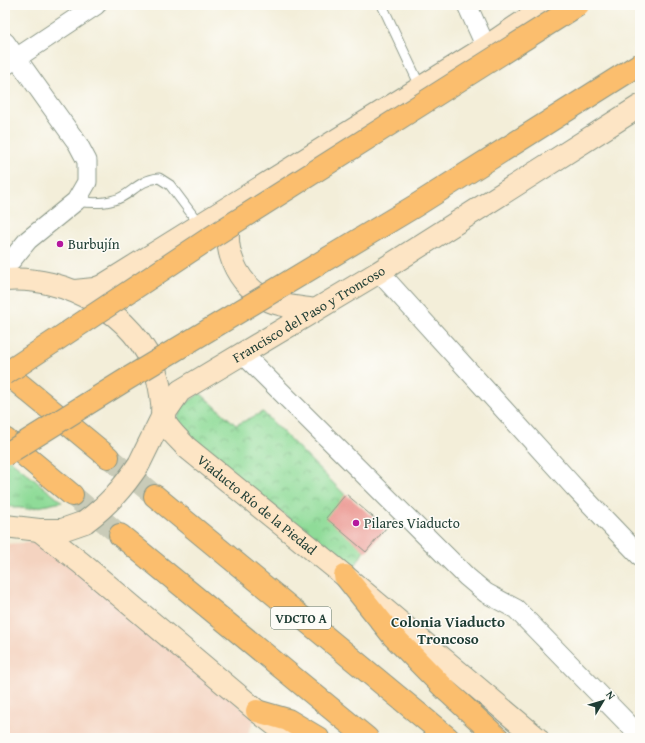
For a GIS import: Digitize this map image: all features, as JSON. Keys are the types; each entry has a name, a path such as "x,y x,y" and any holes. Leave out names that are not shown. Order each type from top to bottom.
{"highway":[{"path":"108,457 5,373 210,238 578,5"},
{"path":"5,455 126,379 415,206 640,64"},
{"path":"5,439 72,495"},
{"name":"VDCTO A","path":"155,496 448,738"},
{"path":"120,535 367,738"},
{"path":"345,576 393,636 448,692 498,738"},
{"path":"257,711 284,731 318,738"}],"main road":[{"path":"75,291 94,289 102,286 201,226 421,88 486,47 548,5"},
{"name":"Francisco del Paso y Troncoso","path":"8,526 39,530 62,530 85,522 104,508 124,487 139,464 162,417 180,391 379,272 640,106"},
{"path":"238,202 229,226 228,239 233,264 239,275 258,295 270,301 315,310"},
{"path":"5,280 20,279 46,282 75,291 94,301 112,314 139,343 156,373 162,403 162,417"},
{"name":"Viaducto Río de la Piedad","path":"162,417 170,430 186,447 345,576 536,738"},
{"path":"39,530 257,711"}],"street":[{"path":"10,62 96,5"},
{"path":"467,5 486,47"},
{"path":"5,42 10,62 78,144 87,161 87,182 76,201 28,240 5,268"},
{"path":"379,272 574,488 640,556"},
{"path":"242,353 467,577 486,593 516,608 640,736"}],"lane":[{"path":"382,5 421,88"},
{"path":"76,201 93,203 115,200 143,181 159,178 170,185 201,226"}],"shaded area":[{"path":"38,542 107,590 254,719 246,738 5,738 5,544"}],"green space":[{"path":"200,393 236,425 263,412 358,508 370,540 353,570 174,426 183,406"},
{"path":"5,456 62,502 28,509 5,506"}],"building":[{"name":"Pilares Viaducto","path":"346,494 386,528 366,552 326,518"}],"tunnel":[{"path":"108,457 155,496"},
{"path":"72,495 120,535"}],"place":[{"name":"Burbujín","path":"60,244"},
{"name":"Pilares Viaducto","path":"356,523"}],"district":[{"name":"Colonia Viaducto Troncoso","path":"448,630"}]}
